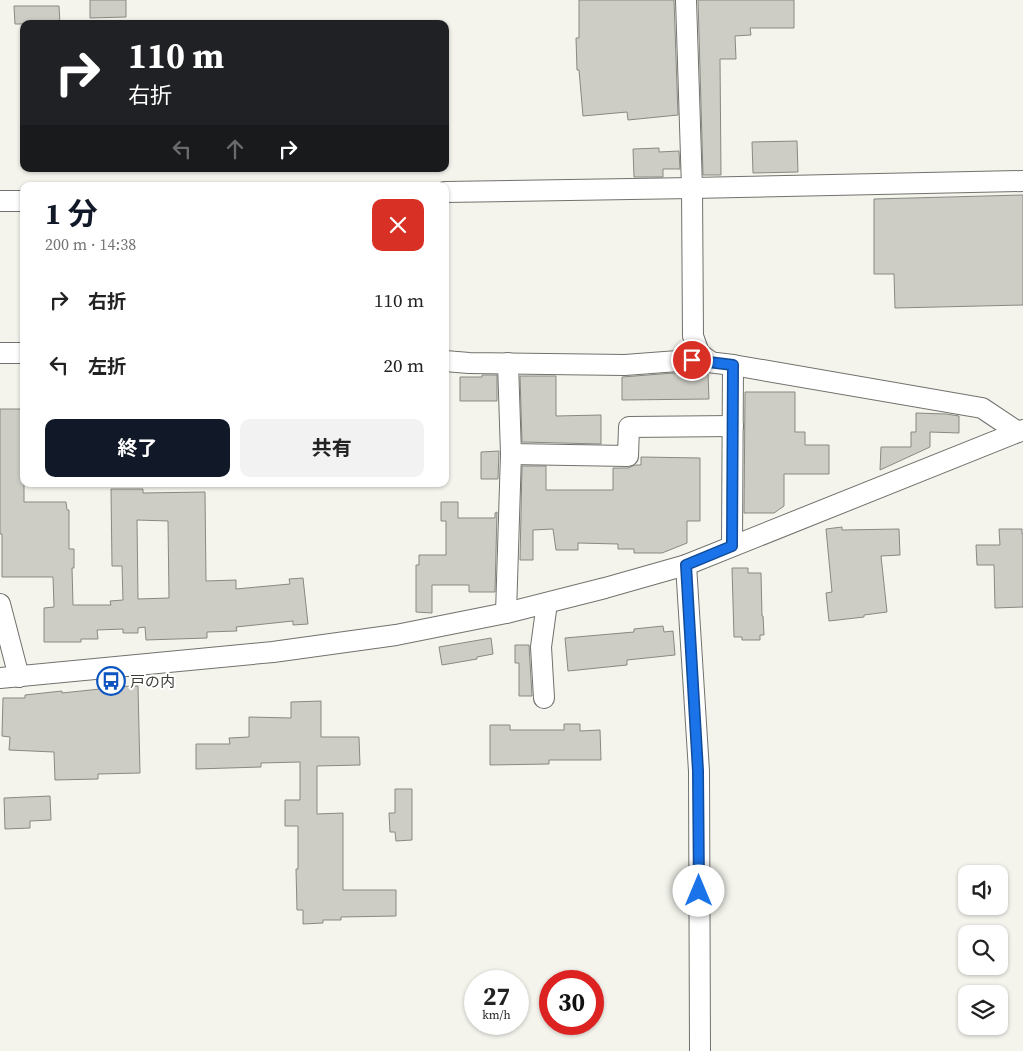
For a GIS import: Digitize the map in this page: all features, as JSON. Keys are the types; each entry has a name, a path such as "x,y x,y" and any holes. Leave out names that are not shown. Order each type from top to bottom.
{"street":[{"path":"686,0 692,188 693,336 699,352 711,362"},
{"path":"449,192 1023,181"},
{"path":"0,201 20,201"},
{"path":"0,353 20,353"},
{"path":"449,361 625,365 692,360 711,362 982,408 1020,431"},
{"path":"506,613 511,454 508,363"},
{"path":"732,546 733,365"},
{"path":"511,454 628,456 629,427 733,426"},
{"path":"0,604 10,677 273,652 396,635 506,613 686,565 1020,431"},
{"path":"686,565 698,771 700,1051"},
{"path":"544,698 541,647 547,603"}],"building":[{"path":"90,0 126,0 126,17 90,18"},
{"path":"579,0 674,0 678,115 628,120 627,112 583,116 579,70 577,70 576,38 579,38"},
{"path":"698,0 794,0 794,28 750,28 751,35 735,36 736,59 720,59 721,175 703,175"},
{"path":"14,6 59,6 60,20 20,20 20,24 15,24"},
{"path":"797,141 798,172 753,173 752,142"},
{"path":"659,148 659,152 679,151 680,169 663,169 663,177 634,177 633,149"},
{"path":"1023,195 1023,305 895,308 894,274 874,274 874,199"},
{"path":"674,373 708,374 709,399 622,400 622,377"},
{"path":"482,375 497,375 497,401 460,401 460,377 482,377"},
{"path":"520,376 556,376 556,416 601,415 601,444 522,442"},
{"path":"745,392 795,392 795,432 805,432 805,445 829,445 829,474 784,474 784,506 774,513 744,513"},
{"path":"0,409 20,409 20,487 24,487 24,502 66,502 67,510 69,510 69,549 74,549 74,568 72,568 73,605 111,605 110,601 123,600 122,566 112,566 111,489 143,489 143,493 205,492 206,581 236,580 236,589 290,584 289,579 303,578 308,624 293,625 293,621 236,627 237,631 207,632 207,638 146,640 145,627 138,628 138,633 123,633 123,629 97,630 98,639 81,639 81,642 44,642 44,608 54,607 53,577 2,577 2,534 0,534","holes":["137,520 168,521 169,598 138,599"]},
{"path":"916,413 959,416 959,433 930,432 930,447 880,470 881,447 911,447 911,432 916,432"},
{"path":"499,451 498,479 481,479 481,452"},
{"path":"641,457 700,458 700,521 687,521 687,543 662,553 634,553 634,549 618,549 618,544 578,543 578,550 556,550 553,529 533,530 533,560 520,560 522,466 546,466 546,490 613,490 613,468 628,468 641,465"},
{"path":"441,502 458,502 458,518 495,518 495,513 497,512 495,592 469,592 469,585 432,585 432,613 416,612 416,565 419,565 419,555 446,555 446,521 441,521"},
{"path":"842,527 842,530 899,529 900,555 881,556 887,612 829,621 826,593 832,592 826,529"},
{"path":"999,529 1022,529 1023,607 995,608 994,565 977,565 976,545 1000,545"},
{"path":"732,568 748,568 748,573 761,573 764,635 760,635 760,640 742,640 742,637 734,637"},
{"path":"663,626 664,632 673,631 675,655 627,660 627,665 568,671 565,638 634,632 634,629"},
{"path":"491,638 493,654 477,657 477,659 442,665 439,647"},
{"path":"515,645 529,645 532,696 519,696 519,663 515,663"},
{"path":"138,686 140,773 98,774 98,779 55,780 54,752 9,750 10,737 2,736 3,698 25,698 25,695 100,689 100,687"},
{"path":"321,701 321,737 359,737 360,765 317,766 317,814 343,813 343,890 396,890 396,916 341,917 341,920 323,920 323,923 303,924 303,910 297,910 298,826 285,826 285,800 300,800 300,762 261,763 261,767 196,769 196,744 230,744 229,738 249,737 249,717 291,718 291,702"},
{"path":"564,724 580,724 580,731 600,730 601,760 549,760 549,764 490,765 490,725 510,725 510,730 564,730"},
{"path":"395,789 412,789 412,840 396,841 395,832 390,832 389,813 395,813"},
{"path":"50,796 51,820 30,821 30,828 5,829 4,798"}],"place":[{"name":"戸の内","path":"111,681"}],"route":[{"path":"692,360 733,365 732,546 686,565 698,771 699,891"}]}
